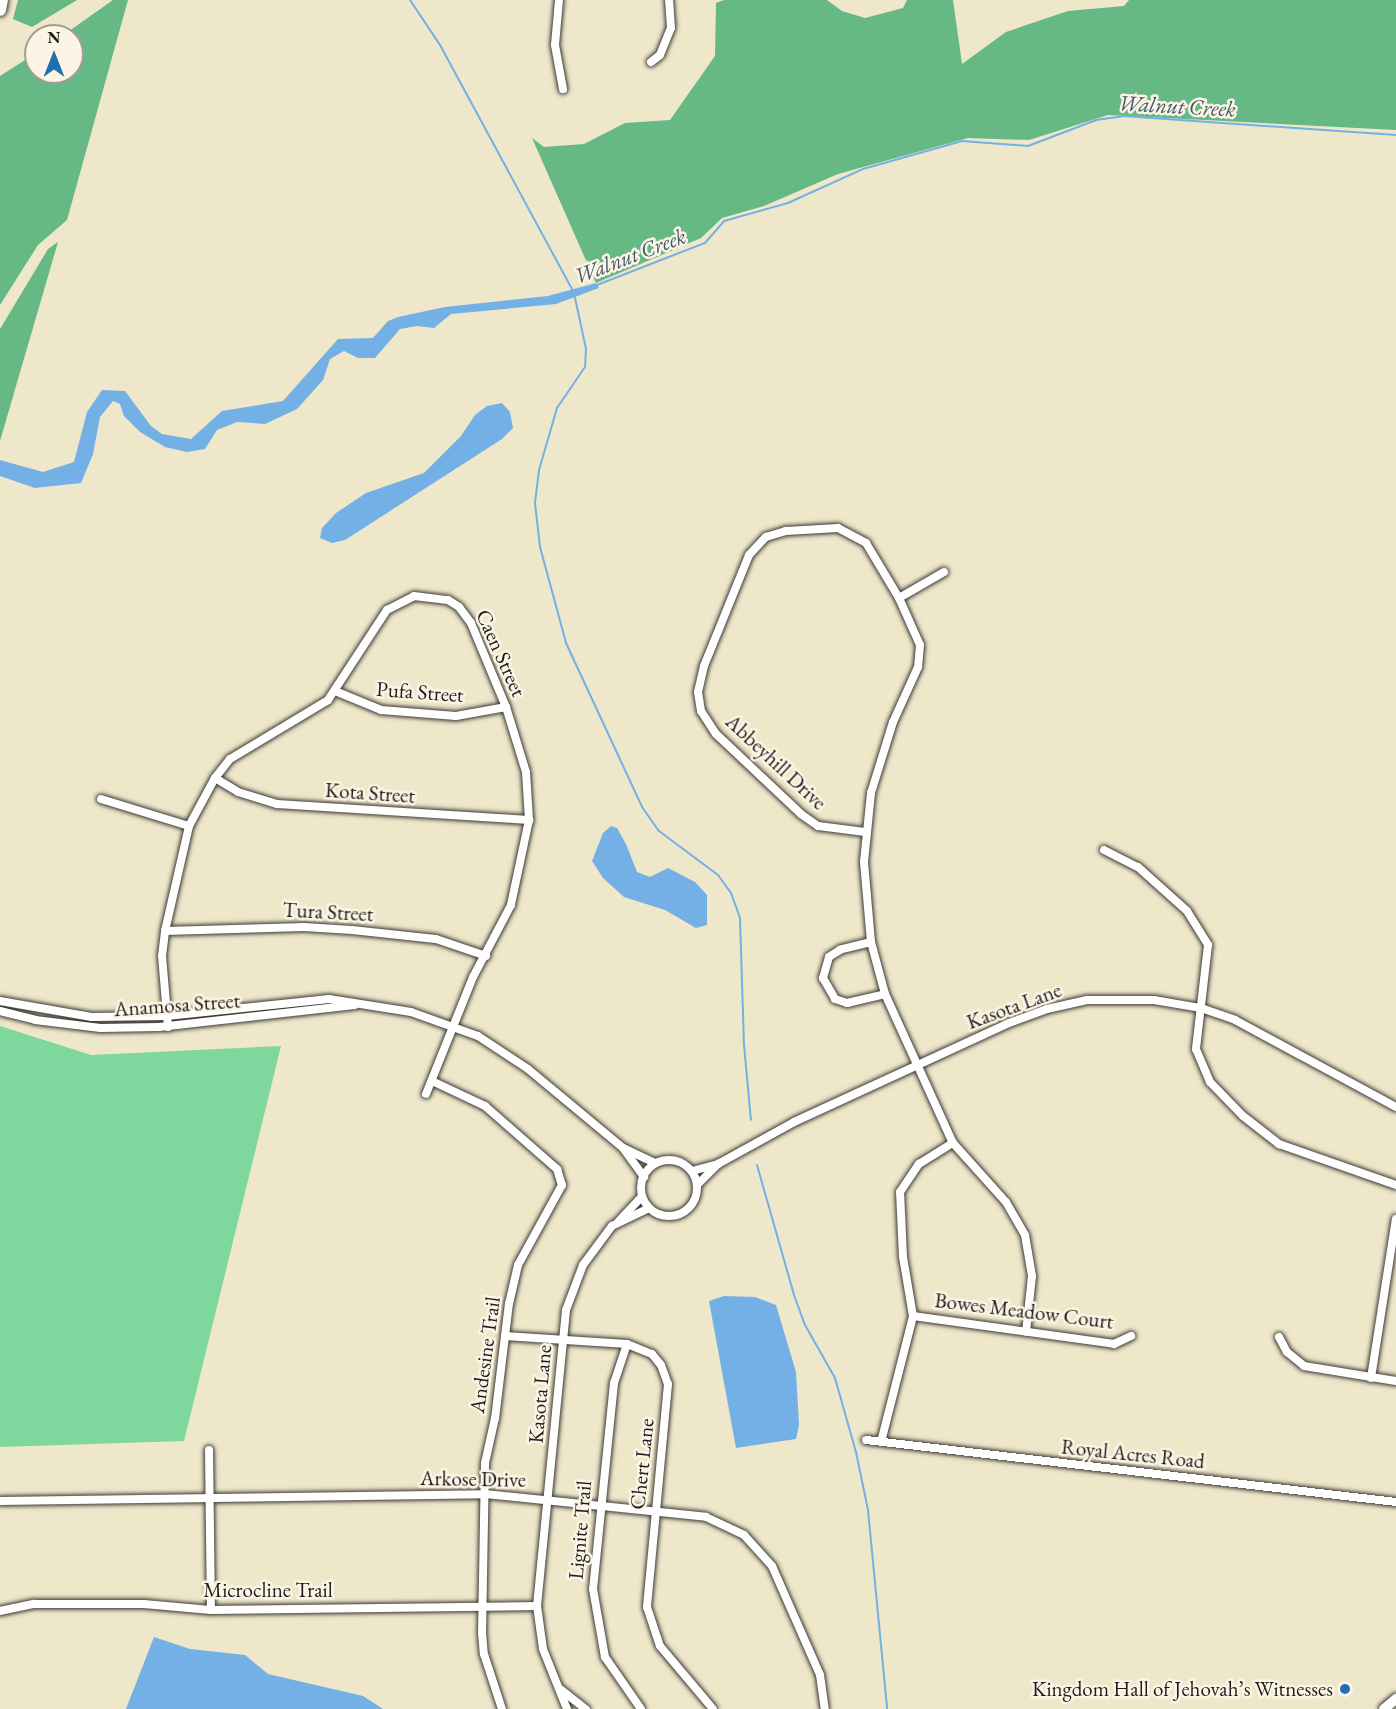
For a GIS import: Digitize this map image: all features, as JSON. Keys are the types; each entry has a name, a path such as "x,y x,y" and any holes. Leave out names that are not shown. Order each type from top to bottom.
{"main road":[{"path":"0,10 2,0"}],"street":[{"path":"559,0 555,45 563,89"},
{"path":"651,62 660,55 671,28 669,0"},
{"name":"Abbeyhill Drive","path":"865,832 818,826 801,814 716,734 701,711 698,692 704,666 749,555 766,537 818,526 855,533 866,543 899,598 920,645 918,667 881,757 865,832 871,942 885,994 953,1143 1006,1202 1025,1235 1032,1276 1026,1332"},
{"path":"899,598 944,572"},
{"name":"Caen Street","path":"168,1027 162,956 165,931 189,826 215,778 230,759 319,707 335,690 387,610 402,600 431,596 459,607 471,623 506,707 526,772 529,820 511,905 454,1025 426,1094"},
{"name":"Pufa Street","path":"335,690 381,710 456,716 506,707"},
{"name":"Kota Street","path":"215,778 238,792 277,804 529,820"},
{"path":"101,799 189,826"},
{"path":"1104,850 1138,867 1198,926 1208,945 1196,1049 1200,1066 1243,1116 1279,1144 1396,1185"},
{"name":"Tura Street","path":"165,931 304,927 383,933 436,939 486,956"},
{"path":"871,942 840,950 829,957 823,978 835,999 847,1004 885,994"},
{"name":"Anamosa Street","path":"0,1001 92,1017 167,1016 329,999 411,1012 454,1025 528,1069 622,1148 645,1177"},
{"name":"Kasota Lane","path":"692,1171 718,1164 795,1122 1018,1019 1087,1000 1154,1000 1202,1008 1244,1025 1396,1107"},
{"name":"Anamosa Street","path":"0,1011 101,1028 168,1027 357,1005"},
{"name":"Andesine Trail","path":"432,1081 485,1106 551,1163 562,1185 519,1265 505,1336 495,1418 485,1463 482,1606 484,1654 502,1709"},
{"path":"881,1442 913,1316 903,1257 900,1192 919,1164 953,1143"},
{"name":"Anamosa Street","path":"622,1148 655,1163"},
{"path":"649,1208 642,1196 645,1177 655,1163 671,1161 692,1171 697,1185"},
{"name":"Kasota Lane","path":"618,1222 649,1208 670,1215 685,1211 694,1199 697,1185 718,1164"},
{"name":"Kasota Lane","path":"567,1709 543,1649 537,1606 562,1341 573,1283 589,1256 642,1196"},
{"path":"1371,1378 1396,1219"},
{"name":"Bowes Meadow Court","path":"913,1316 1114,1344 1131,1336"},
{"name":"Chert Lane","path":"505,1336 627,1344 652,1354 668,1384 647,1607 649,1622 660,1646 713,1709"},
{"path":"1279,1337 1287,1352 1304,1366 1396,1381"},
{"name":"Lignite Trail","path":"627,1344 614,1383 593,1589 597,1630 605,1657 641,1709"},
{"name":"Royal Acres Road","path":"866,1440 1396,1502"},
{"path":"209,1450 211,1610"},
{"name":"Arkose Drive","path":"0,1501 485,1494 656,1510 723,1522 761,1550 805,1635 820,1675 825,1709"},
{"name":"Microcline Trail","path":"0,1611 34,1604 144,1604 211,1610 537,1606"},
{"name":"Kasota Lane","path":"560,1689 586,1709"},
{"path":"1384,1709 1396,1699"}],"green space":[{"path":"18,0 77,0 37,24 25,24 13,19"},
{"path":"113,0 128,0 67,220 38,245 0,305 0,76 24,61 24,84 84,84 84,24 79,24"},
{"path":"724,0 827,0 842,11 865,18 903,8 907,0 953,0 962,64 1006,32 1068,11 1124,6 1129,0 1396,0 1396,130 1108,115 1029,140 968,138 838,174 764,206 722,218 701,238 596,283 532,138 544,147 584,144 625,123 670,120 715,56 716,3"},
{"path":"58,242 0,441 0,329 48,249"},
{"path":"0,1026 91,1055 281,1046 184,1441 0,1447"}],"water":[{"path":"596,283 599,288 556,304 451,314 434,328 417,326 400,329 375,358 358,358 344,351 330,359 323,380 297,409 265,424 237,422 217,430 205,449 187,452 165,447 140,432 124,416 120,404 113,401 100,417 93,454 81,483 35,488 0,476 0,460 43,472 74,462 87,412 102,390 125,391 151,426 162,434 191,439 222,411 283,401 338,339 373,338 388,321 398,317 445,307 548,296"},
{"path":"502,403 510,412 513,428 502,439 345,540 332,543 320,538 322,528 336,513 366,493 424,473 461,436 475,415 487,406"},
{"path":"611,826 617,828 637,872 650,877 668,868 695,882 707,895 707,925 696,928 665,910 624,897 603,878 592,861 603,833"},
{"path":"724,1296 755,1297 776,1305 796,1372 799,1425 796,1439 736,1448 709,1301"},
{"path":"154,1637 190,1649 245,1655 268,1674 363,1696 383,1709 126,1709"}],"waterway":[{"path":"410,0 440,45 574,293 586,349 585,367 557,408 539,470 535,503 540,547 566,643 642,807 659,831 718,875 731,893 740,918 744,1045 751,1120"},
{"name":"Walnut Creek","path":"597,285 705,243 724,221 788,203 863,169 962,141 1028,146 1096,120 1123,116 1396,135"},
{"path":"757,1165 794,1295 805,1325 835,1378 856,1452 868,1510 887,1709"}],"place":[{"name":"Kingdom Hall of Jehovah’s Witnesses","path":"1345,1689"}]}
